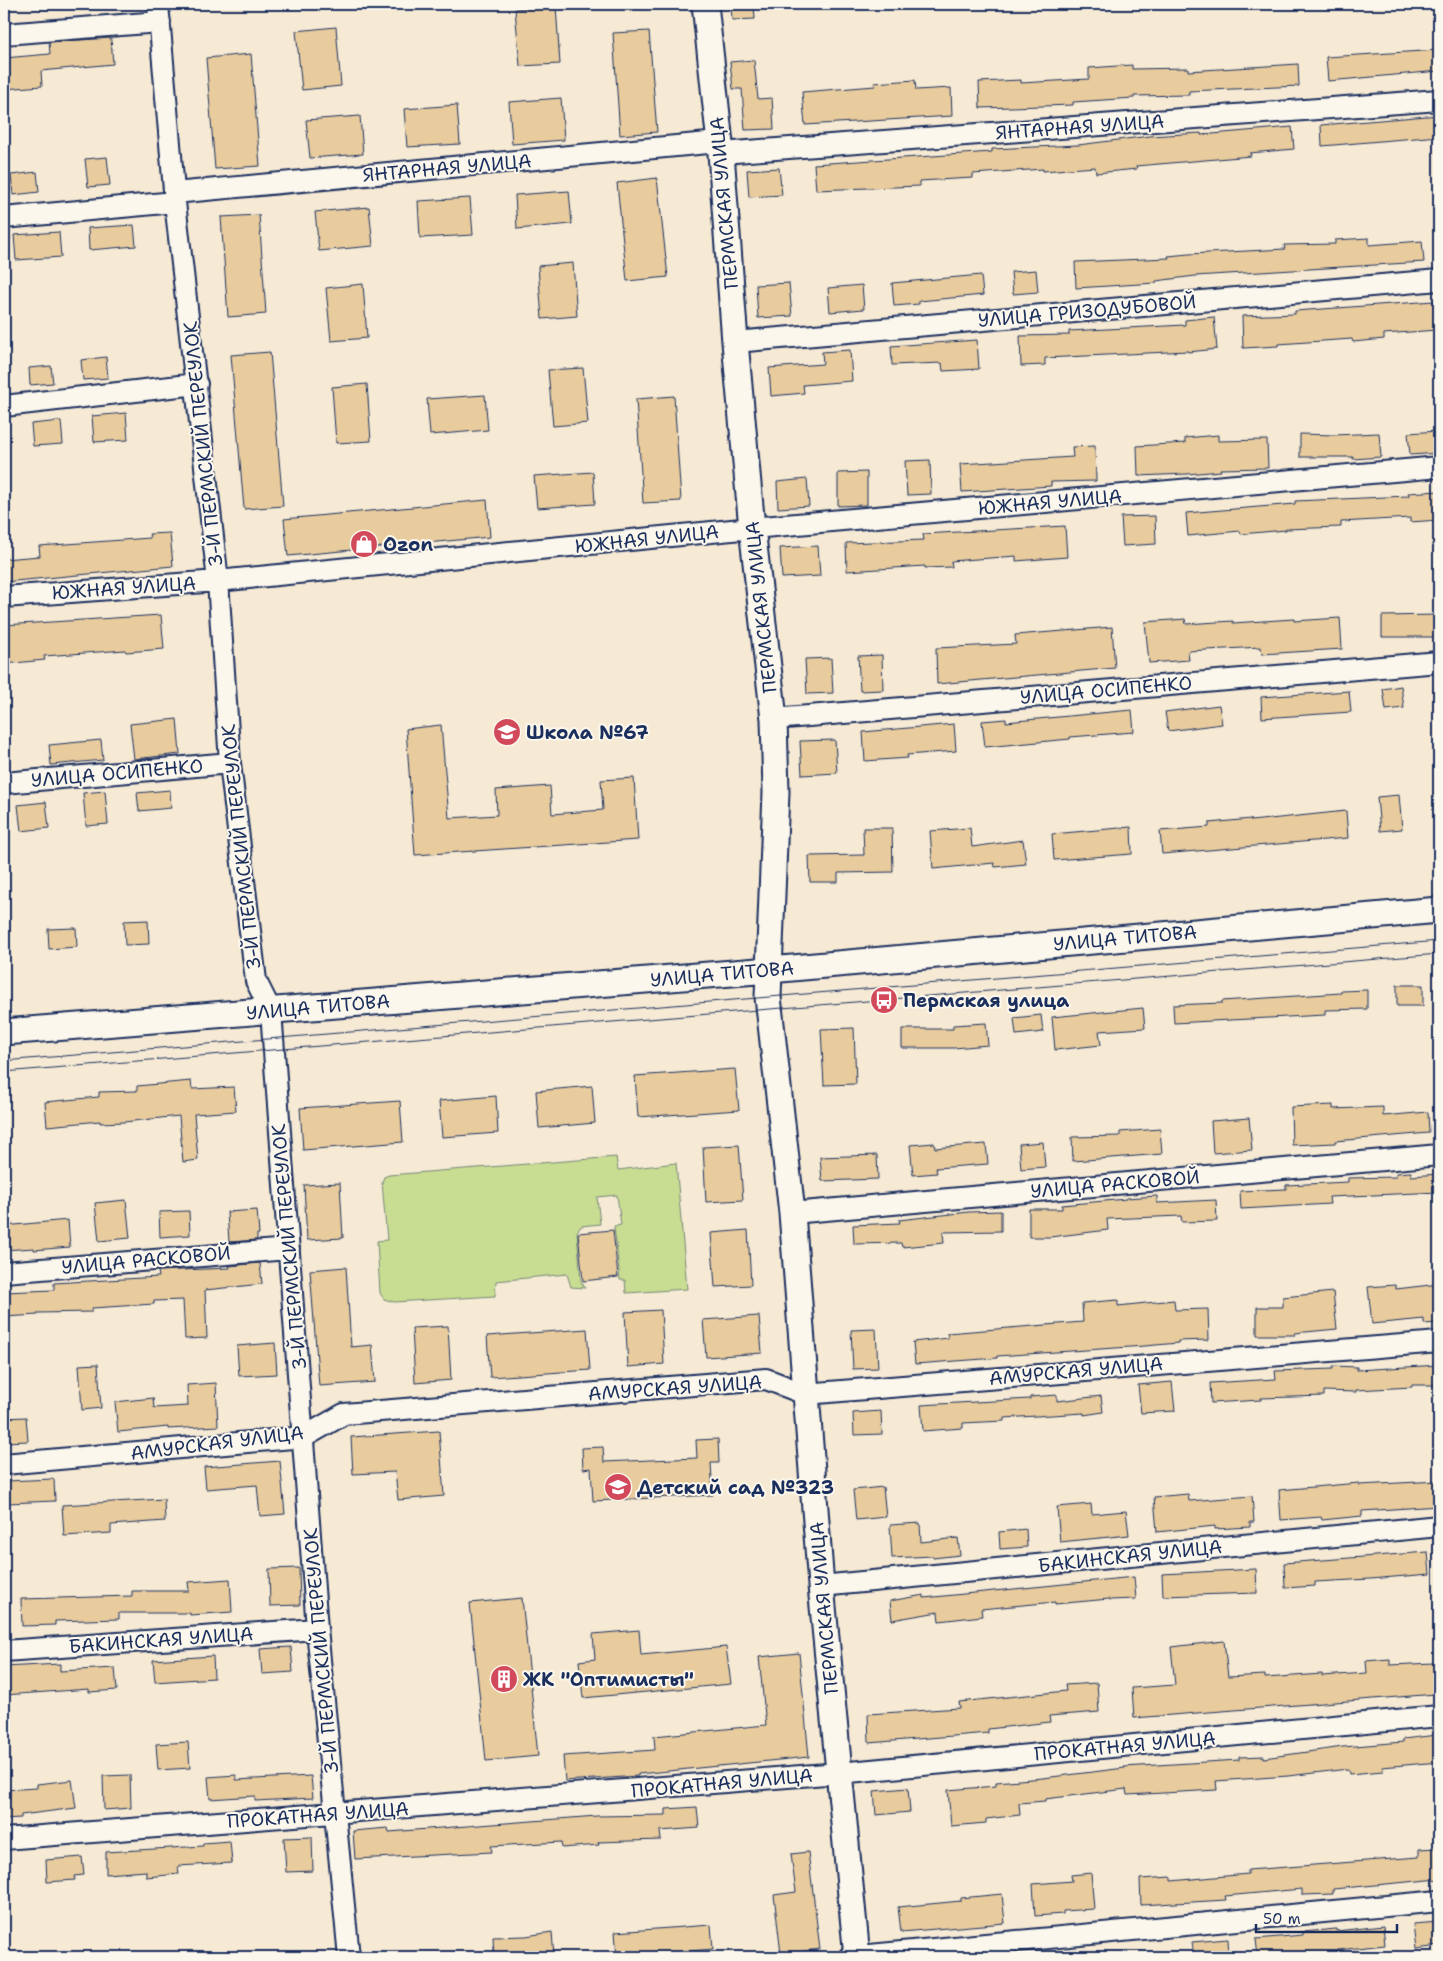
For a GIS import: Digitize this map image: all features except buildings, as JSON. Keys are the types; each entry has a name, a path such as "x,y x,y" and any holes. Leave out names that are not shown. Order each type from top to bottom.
{"street":[{"name":"ПЕРМСКАЯ УЛИЦА","path":"705,4 720,148 752,528 774,718 776,792 768,1003 792,1213 805,1394 854,1957"},
{"path":"4,34 159,13"},
{"name":"3-Й ПЕРМСКИЙ ПЕРЕУЛОК","path":"159,13 174,198 197,384 218,581 230,764 256,981 271,1011 317,1629 350,1957"},
{"name":"ЯНТАРНАЯ УЛИЦА","path":"4,218 174,198 720,148 1439,100"},
{"name":"УЛИЦА ГРИЗОДУБОВОЙ","path":"735,342 1439,280"},
{"path":"4,406 197,384"},
{"name":"ЮЖНАЯ УЛИЦА","path":"4,597 218,581 752,528 1439,467"},
{"name":"УЛИЦА ОСИПЕНКО","path":"774,718 1439,662"},
{"name":"УЛИЦА ОСИПЕНКО","path":"4,783 230,764"},
{"name":"УЛИЦА ТИТОВА","path":"4,1032 770,970 1439,910"},
{"name":"УЛИЦА РАСКОВОЙ","path":"792,1213 1439,1155"},
{"name":"УЛИЦА РАСКОВОЙ","path":"4,1272 289,1248"},
{"name":"АМУРСКАЯ УЛИЦА","path":"4,1464 304,1437 344,1414 766,1379 805,1394 1439,1342"},
{"name":"БАКИНСКАЯ УЛИЦА","path":"821,1586 1439,1526"},
{"name":"БАКИНСКАЯ УЛИЦА","path":"4,1650 317,1629"},
{"name":"ПРОКАТНАЯ УЛИЦА","path":"4,1838 336,1814 839,1773 1439,1716"},
{"path":"854,1957 1439,1901"}],"green space":[{"path":"616,1157 618,1170 676,1163 687,1289 626,1293 625,1280 620,1280 614,1226 621,1225 617,1195 597,1197 600,1224 581,1226 577,1232 581,1281 585,1288 571,1287 567,1274 496,1281 495,1296 394,1302 384,1299 380,1293 377,1241 387,1240 382,1182 384,1177 389,1175"}],"tram line":[{"path":"4,1061 1439,941"},
{"path":"4,1072 1439,954"}],"place":[{"name":"Ozon","path":"364,544"},
{"name":"Школа №67","path":"507,732"},
{"name":"Пермская улица","path":"884,1000"},
{"name":"Детский сад №323","path":"618,1487"},
{"name":"ЖК \"Оптимисты\"","path":"504,1679"}]}
